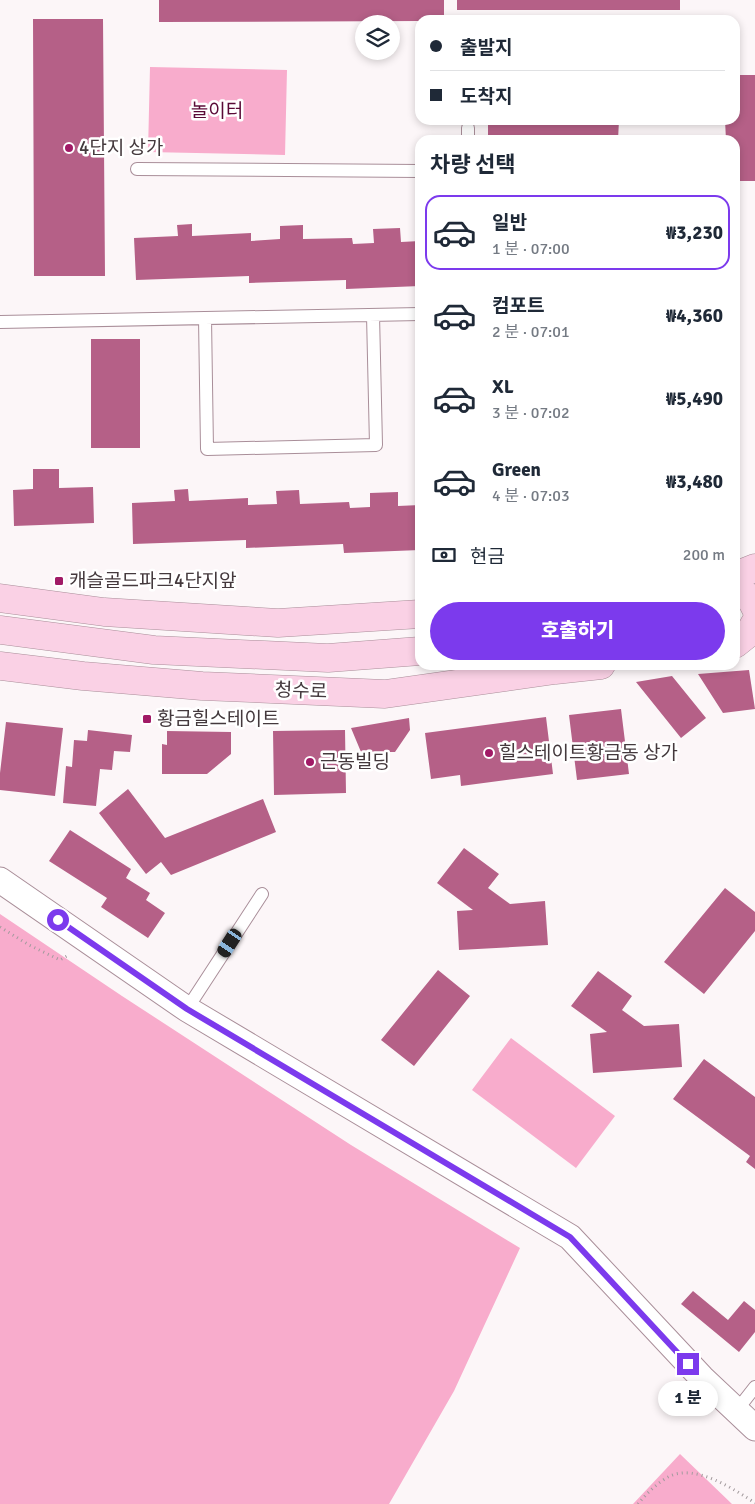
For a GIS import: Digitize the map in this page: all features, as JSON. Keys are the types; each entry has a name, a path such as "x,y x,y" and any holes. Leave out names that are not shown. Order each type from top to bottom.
{"main road":[{"path":"740,575 755,568"},
{"path":"740,577 755,576"},
{"path":"740,592 746,594 755,608 740,610"},
{"path":"0,598 104,612 278,622 415,614"},
{"path":"745,650 750,632 755,623"},
{"name":"청수로","path":"0,630 164,650 328,658 415,651"},
{"name":"청수로","path":"0,666 83,676 202,686 385,694 555,670"}],"street":[{"path":"0,880 187,1009 570,1237 702,1378 755,1428"}],"lane":[{"path":"137,169 415,171"},
{"path":"0,322 415,314"},
{"path":"205,318 207,448 227,448 376,445 373,315"},
{"path":"187,1009 262,894"},
{"path":"736,1410 755,1387"}],"path":[{"path":"0,927 29,945 60,960 88,940"},
{"path":"638,1504 658,1484 670,1476 686,1473 723,1483 755,1503"}],"green space":[{"name":"놀이터","path":"150,67 287,70 285,155 148,152"},
{"path":"0,914 351,1145 520,1248 454,1391 389,1504 0,1504"},
{"path":"511,1038 615,1116 576,1168 472,1090"},
{"path":"680,1454 732,1504 633,1504"}],"building":[{"path":"159,0 444,0 444,15 415,15 415,21 400,21 400,15 355,15 355,21 159,22"},
{"path":"457,0 680,0 680,10 457,10"},
{"name":"4단지 상가","path":"33,19 103,19 105,276 34,276"},
{"path":"740,75 755,75 755,181 740,181 740,135 726,135 725,125 740,125"},
{"path":"488,125 619,125 618,135 488,135"},
{"path":"192,224 192,236 251,233 251,241 280,239 280,226 303,225 303,239 352,238 353,244 374,243 373,229 400,228 401,242 415,241 415,286 346,289 346,280 249,283 249,276 136,280 134,238 178,236 177,225"},
{"path":"91,339 140,339 140,448 91,448"},
{"path":"33,469 59,469 59,488 93,487 94,523 14,526 13,490 33,489"},
{"path":"188,489 189,501 248,498 248,505 277,504 276,491 299,490 300,504 349,502 350,508 370,507 370,493 398,492 398,506 415,505 415,550 344,553 343,544 246,548 246,540 133,544 132,503 175,501 174,490"},
{"path":"749,670 755,709 723,713 698,674"},
{"path":"672,676 706,718 681,738 636,682"},
{"name":"힐스테이트황금동 상가","path":"621,709 629,774 577,780 569,715"},
{"name":"힐스테이트황금동 상가","path":"546,717 553,774 461,786 460,775 431,779 425,733"},
{"path":"409,718 410,730 395,752 361,752 351,728"},
{"path":"6,722 63,728 55,796 0,790"},
{"path":"88,730 132,735 130,752 114,751 112,770 100,769 96,806 63,803 66,766 72,767 74,740 87,741"},
{"name":"근동빌딩","path":"345,730 346,793 274,795 273,731"},
{"path":"167,731 231,732 231,754 207,774 162,774 162,744 167,745"},
{"path":"128,789 165,838 263,799 276,832 171,875 161,862 146,874 99,813"},
{"path":"70,830 131,869 126,878 150,893 146,900 165,913 148,938 101,907 107,898 49,861"},
{"path":"464,848 499,874 488,888 510,904 545,901 548,945 459,950 457,911 473,910 437,883"},
{"path":"725,888 755,912 755,931 704,994 664,962"},
{"path":"438,970 470,996 414,1066 381,1040"},
{"path":"598,971 632,996 622,1010 644,1026 679,1024 682,1067 593,1073 590,1034 607,1032 571,1006"},
{"path":"704,1059 755,1097 755,1169 746,1162 750,1156 673,1099"},
{"path":"693,1291 728,1320 744,1301 755,1310 755,1332 739,1352 681,1304"}],"place":[{"name":"4단지 상가","path":"69,148"},
{"name":"캐슬골드파크4단지앞","path":"59,581"},
{"name":"황금힐스테이트","path":"147,719"},
{"name":"힐스테이트황금동 상가","path":"489,753"},
{"name":"근동빌딩","path":"310,762"}],"route":[{"path":"58,920 187,1009 570,1237 688,1364"}]}
